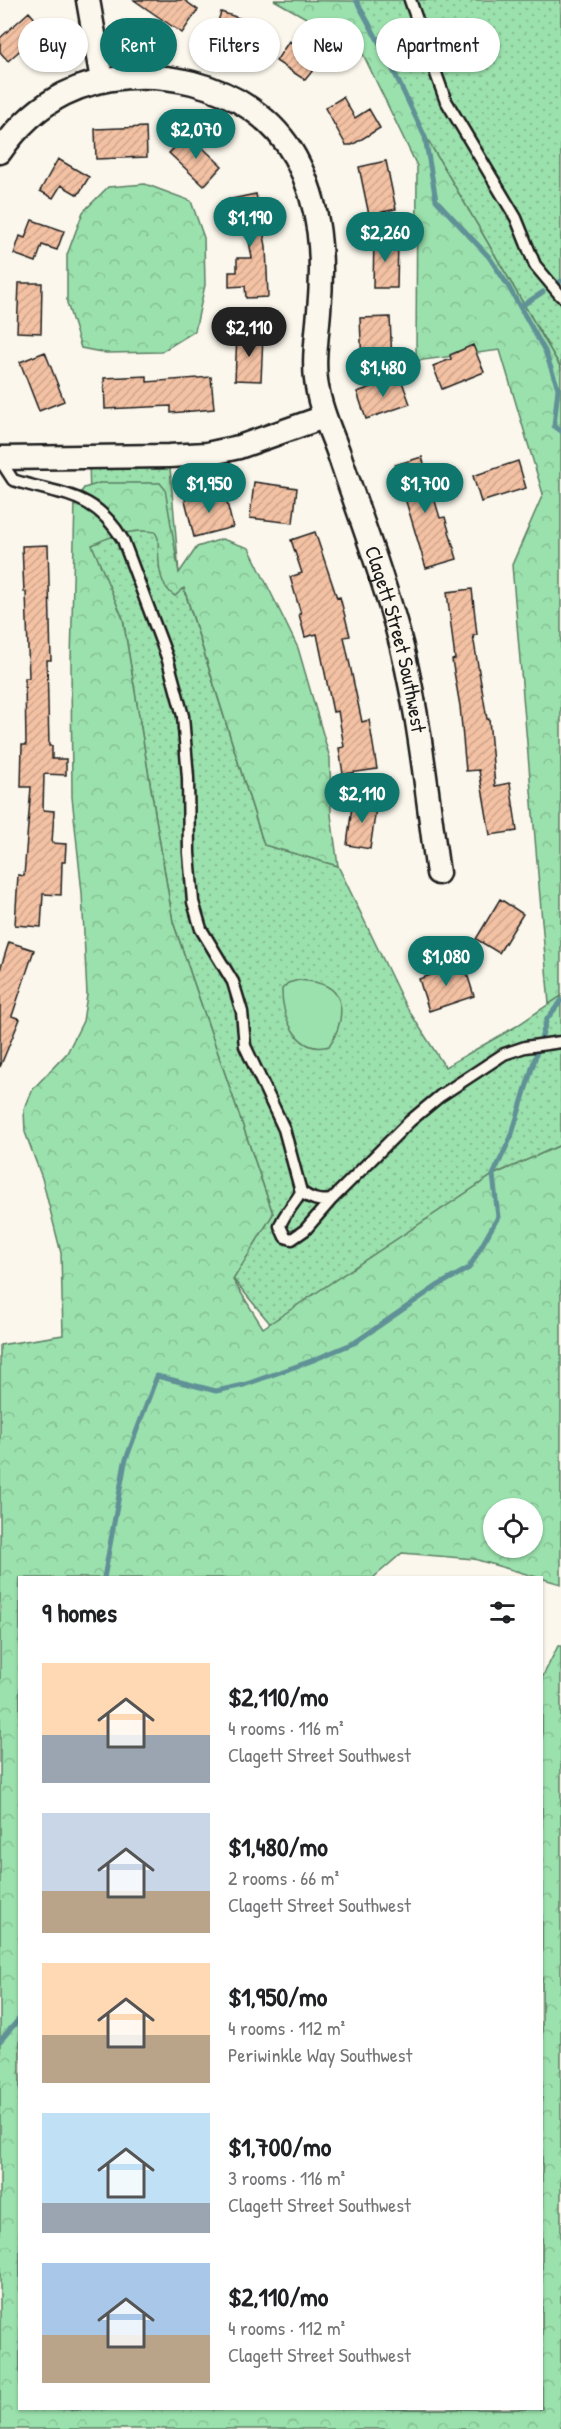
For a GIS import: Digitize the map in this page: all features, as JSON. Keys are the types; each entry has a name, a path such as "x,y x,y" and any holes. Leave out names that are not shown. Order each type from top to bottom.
{"street":[{"path":"88,0 102,80"},
{"name":"Clagett Street Southwest","path":"0,153 10,138 44,106 72,90 102,80 150,77 199,84 228,95 275,131 294,155 309,190 319,224 322,262 315,370 317,392 397,626 411,690 438,873"},
{"path":"0,459 207,454 239,447 324,417"}],"lane":[{"path":"410,0 445,99 516,218 535,265 561,297"},
{"path":"0,459 13,480 70,494 90,503 114,525 123,540 168,657 183,716 193,902 201,929 234,982 242,1012 245,1046 284,1129 301,1192 296,1203 282,1219 280,1226 285,1237 292,1239 305,1230 331,1200 410,1121 440,1096 504,1054 525,1047 561,1042"},
{"path":"301,1192 318,1201 331,1200"}],"green space":[{"path":"274,0 357,1 376,39 376,72 392,72 420,127 561,368 561,996 549,1004 512,565 543,494 500,350 416,361 417,166 364,56 364,18 306,18"},
{"path":"356,0 561,0 561,368 420,127 392,72 500,72 500,18 376,18 376,40"},
{"path":"145,184 191,201 204,238 205,285 195,331 161,352 106,353 81,348 67,303 67,255 83,212 108,187"},
{"path":"169,456 179,573 264,845 338,866 404,1003 445,1067 515,1027 561,996 561,1145 493,1175 273,1327 233,1279 273,1214 173,922 123,619 91,545 89,457"},
{"path":"100,483 160,483 165,489 179,573 197,547 222,539 249,548 298,648 330,758 331,815 338,866 264,845 184,588 175,596 164,585 160,570 158,538 155,532 139,531 122,534 92,545 123,619 173,922 273,1214 233,1280 263,1328 493,1175 561,1145 561,1584 543,1579 543,1576 533,1576 474,1559 402,1553 375,1576 18,1576 18,2410 543,2410 543,1676 558,1646 561,1646 561,2429 0,2429 0,1345 63,1335 61,1253 42,1178 25,1132 24,1110 33,1089 67,1053 83,1021 87,995 82,893 72,797 71,661 75,501 84,488"},
{"path":"299,980 316,982 328,987 339,1001 341,1010 338,1028 329,1046 308,1045 293,1031 288,1021 284,1011 282,989 288,983"}],"building":[{"path":"134,0 184,0 198,10 192,18 189,18 189,23 182,33 177,30 177,18 160,18"},
{"path":"29,12 34,18 22,18"},
{"path":"221,12 239,18 219,18"},
{"path":"18,22 18,52 8,61 0,52 0,38"},
{"path":"289,41 292,43 292,71 280,64 280,55"},
{"path":"293,72 312,72 305,80"},
{"path":"343,97 355,118 369,109 380,128 352,145 346,145 325,108"},
{"path":"146,127 147,157 96,159 95,129"},
{"path":"188,134 222,166 204,186 169,153"},
{"path":"58,159 89,177 78,195 61,185 53,198 40,191"},
{"path":"386,161 396,209 369,215 359,167"},
{"path":"256,194 266,246 268,297 246,298 245,286 229,287 229,272 237,272 237,258 252,258 246,224 231,227 226,200"},
{"path":"32,220 64,231 57,250 42,245 36,262 14,254 20,236 25,238"},
{"path":"374,238 398,239 397,288 373,288"},
{"path":"19,283 42,283 41,333 17,332"},
{"path":"390,317 392,362 362,364 360,318"},
{"path":"237,334 263,336 261,381 235,380"},
{"path":"473,345 484,372 442,389 433,366 451,359 450,355"},
{"path":"45,352 64,401 39,411 20,362"},
{"path":"147,376 147,382 211,377 214,409 171,413 171,406 105,409 104,378"},
{"path":"401,379 410,404 366,419 357,392"},
{"path":"422,457 440,518 445,517 457,559 426,568 395,465"},
{"path":"518,461 526,488 481,502 473,476"},
{"path":"254,482 297,488 293,523 250,518"},
{"path":"224,491 233,527 194,537 185,500"},
{"path":"315,532 337,598 340,597 350,636 344,637 362,722 369,720 377,769 343,774 339,748 344,747 338,711 333,712 317,634 305,637 290,577 302,573 291,540"},
{"path":"48,545 51,660 47,660 49,746 52,746 52,759 66,759 66,775 44,774 43,810 54,811 52,843 66,844 65,862 62,862 61,895 43,894 41,927 15,925 18,875 24,876 31,787 21,787 22,745 26,745 25,678 29,678 22,546"},
{"path":"472,589 477,635 473,636 487,719 489,719 495,786 510,783 517,831 490,835 479,770 466,771 460,706 452,660 455,659 447,592"},
{"path":"353,799 377,802 370,849 347,845"},
{"path":"500,899 523,914 499,953 476,939"},
{"path":"9,942 34,950 12,1016 20,1019 0,1067 0,970"},
{"path":"464,964 474,996 429,1011 419,979"}],"waterway":[{"path":"356,0 386,55 425,137 436,200 489,257 545,351 558,388 554,426 561,431"},
{"path":"520,307 543,292"},
{"path":"104,1576 125,1462 157,1376 216,1391 244,1385 354,1343 437,1286 469,1268 498,1217 493,1175 511,1137 547,1019 561,1001"},
{"path":"0,2041 18,2020"}]}
